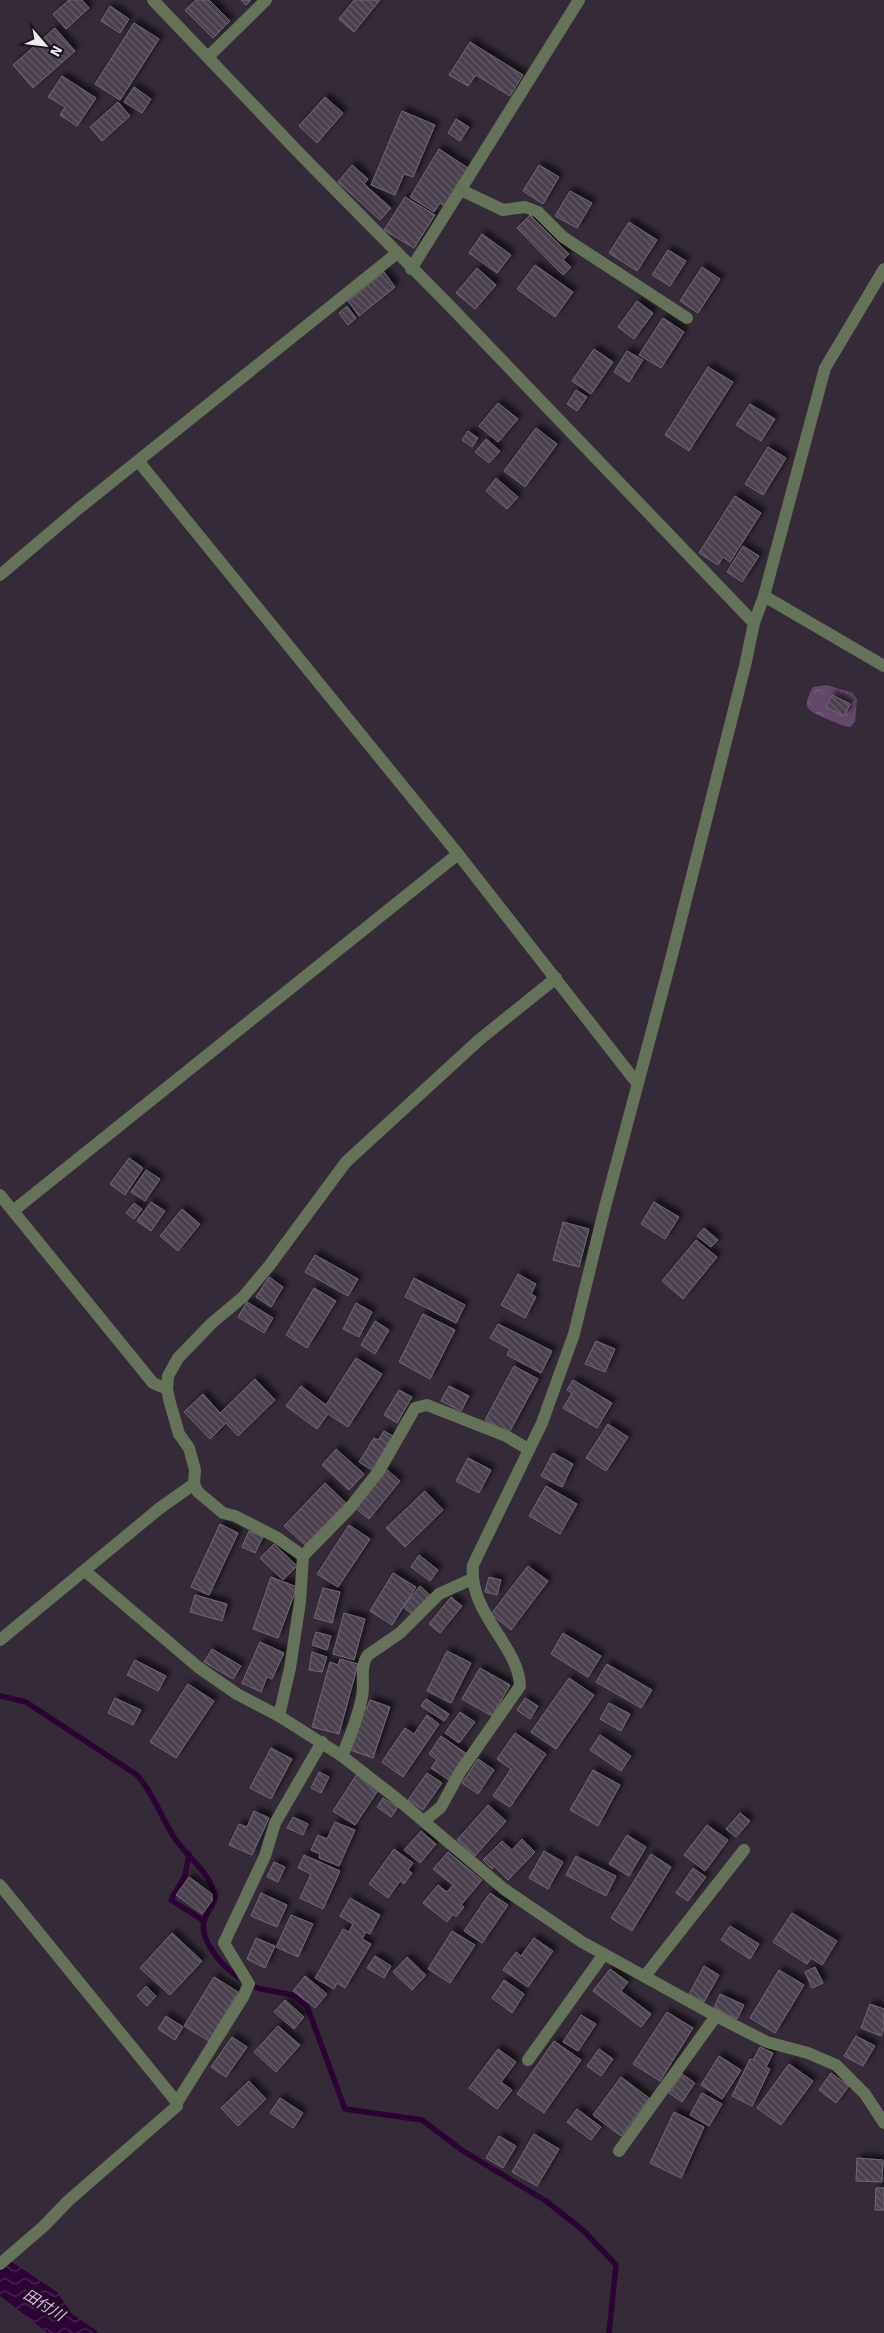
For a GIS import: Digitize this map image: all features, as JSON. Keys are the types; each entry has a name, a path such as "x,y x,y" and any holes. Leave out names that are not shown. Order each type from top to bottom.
{"street":[{"path":"153,0 754,623"},
{"path":"208,57 266,0"},
{"path":"411,269 579,0"},
{"path":"461,190 503,210 525,206 538,212 563,237 687,318"},
{"path":"0,575 78,509 396,254"},
{"path":"424,1821 441,1807 460,1772 520,1686 513,1661 493,1629 474,1590 472,1579 473,1566 542,1422 574,1334 637,1083 676,940 745,666 754,623 764,596 824,368 884,269"},
{"path":"139,462 458,854 637,1083"},
{"path":"764,596 884,666"},
{"path":"13,1211 458,854"},
{"path":"303,1556 276,1537 235,1516 223,1513 198,1492 194,1484 194,1465 189,1448 179,1434 167,1389 168,1376 178,1358 212,1323 243,1297 269,1266 346,1162 472,1047 556,978"},
{"path":"0,1196 153,1383 167,1389"},
{"path":"279,1716 296,1630 303,1556 349,1509 387,1458 415,1408 422,1405 506,1436 528,1449"},
{"path":"0,1640 160,1508 194,1484"},
{"path":"85,1571 198,1668 237,1694 279,1716 342,1756 424,1821 440,1838 504,1889 582,1942 716,2016 767,2042 808,2053 836,2065 865,2094 884,2123"},
{"path":"342,1756 355,1722 362,1695 363,1667 368,1655 400,1633 439,1594 472,1579"},
{"path":"0,2264 44,2226 68,2201 177,2106 176,2104 244,1997 249,1984 224,1943 265,1856 274,1823 322,1742"},
{"path":"645,1976 744,1850"},
{"path":"0,1885 176,2104"},
{"path":"528,2060 604,1954"},
{"path":"619,2151 716,2016"}],"green space":[{"path":"827,685 853,693 857,699 855,722 850,727 820,716 808,708 807,700 813,687"}],"water":[{"name":"田付川","path":"0,2254 57,2292 72,2314 100,2333 48,2333 0,2296"}],"building":[{"path":"69,0 82,0 89,8 66,29 53,14"},
{"path":"196,0 209,0 230,21 213,38 185,10"},
{"path":"241,0 251,0 246,5"},
{"path":"354,0 380,0 354,32 339,19"},
{"path":"110,6 129,19 120,33 101,21"},
{"path":"134,23 159,39 120,100 95,84"},
{"path":"55,28 75,51 33,88 13,65"},
{"path":"470,42 523,75 510,96 476,75 468,86 449,75"},
{"path":"62,76 96,98 77,126 60,115 65,107 48,97"},
{"path":"134,87 151,99 142,113 124,102"},
{"path":"325,97 343,113 317,143 299,126"},
{"path":"118,102 130,116 102,141 90,127"},
{"path":"402,111 435,125 413,177 404,174 395,195 371,185"},
{"path":"456,119 469,127 460,141 448,133"},
{"path":"439,149 468,168 444,206 440,203 434,212 410,197"},
{"path":"352,165 368,179 364,184 391,208 380,220 338,182"},
{"path":"539,165 559,177 543,204 523,191"},
{"path":"570,191 592,203 577,228 555,216"},
{"path":"405,197 435,215 414,248 384,230"},
{"path":"530,215 569,254 563,260 571,267 563,275 517,228"},
{"path":"629,222 657,240 637,271 609,253"},
{"path":"482,234 511,255 497,273 469,253"},
{"path":"668,250 686,261 670,286 652,275"},
{"path":"535,265 573,292 555,317 517,289"},
{"path":"702,267 720,279 698,313 680,301"},
{"path":"477,268 496,285 475,309 456,293"},
{"path":"384,272 395,287 359,316 348,301"},
{"path":"637,301 653,313 634,339 618,327"},
{"path":"347,306 356,318 348,325 339,313"},
{"path":"663,318 684,332 661,368 639,355"},
{"path":"594,349 613,362 591,394 572,381"},
{"path":"627,351 643,360 629,382 614,372"},
{"path":"708,367 733,382 689,451 665,435"},
{"path":"576,390 587,397 577,411 567,404"},
{"path":"498,403 518,419 498,442 479,426"},
{"path":"750,404 775,419 761,441 736,425"},
{"path":"536,428 557,444 525,487 504,471"},
{"path":"468,431 478,438 472,447 462,440"},
{"path":"486,439 500,451 489,463 475,452"},
{"path":"768,447 786,458 763,495 745,484"},
{"path":"496,478 518,497 507,509 486,491"},
{"path":"735,496 761,513 730,562 723,557 718,565 699,553"},
{"path":"743,546 759,556 742,582 727,572"},
{"path":"832,695 850,704 844,716 826,707"},
{"path":"129,1158 143,1168 125,1195 110,1184"},
{"path":"146,1170 160,1179 145,1201 131,1192"},
{"path":"151,1202 165,1211 151,1231 137,1221"},
{"path":"654,1202 679,1217 665,1239 641,1224"},
{"path":"134,1203 142,1209 134,1219 126,1213"},
{"path":"182,1209 200,1224 178,1251 160,1236"},
{"path":"563,1222 589,1229 579,1267 553,1260"},
{"path":"704,1228 718,1240 711,1247 697,1236"},
{"path":"696,1240 717,1257 683,1299 662,1281"},
{"path":"315,1255 358,1279 348,1296 305,1272"},
{"path":"518,1274 536,1284 531,1294 536,1297 525,1318 501,1305"},
{"path":"269,1277 283,1287 271,1307 256,1297"},
{"path":"414,1278 465,1305 456,1323 405,1297"},
{"path":"314,1288 336,1301 307,1348 286,1335"},
{"path":"247,1302 273,1318 264,1333 238,1317"},
{"path":"356,1303 372,1312 359,1337 343,1329"},
{"path":"423,1314 455,1330 430,1379 399,1362"},
{"path":"375,1321 389,1330 375,1354 361,1345"},
{"path":"498,1324 552,1351 541,1373 507,1355 510,1349 490,1338"},
{"path":"596,1341 615,1349 605,1372 585,1364"},
{"path":"356,1358 382,1374 348,1427 328,1414 317,1429 286,1406 301,1386 326,1405"},
{"path":"514,1366 538,1379 509,1433 485,1420"},
{"path":"255,1379 275,1400 238,1436 226,1423 210,1439 184,1412 203,1394 220,1413"},
{"path":"573,1380 612,1403 597,1428 563,1408 572,1393 567,1390"},
{"path":"449,1386 469,1396 461,1411 441,1401"},
{"path":"399,1390 412,1397 397,1423 384,1415"},
{"path":"608,1424 628,1437 606,1471 586,1458"},
{"path":"384,1431 393,1436 372,1470 359,1462 374,1438 378,1440"},
{"path":"336,1449 364,1474 349,1490 322,1465"},
{"path":"553,1453 573,1464 562,1487 541,1476"},
{"path":"468,1458 491,1470 479,1493 456,1481"},
{"path":"386,1469 400,1481 369,1519 355,1508"},
{"path":"325,1483 346,1503 305,1545 284,1526"},
{"path":"546,1486 577,1504 560,1534 529,1516"},
{"path":"425,1491 443,1510 405,1547 386,1528"},
{"path":"220,1524 238,1533 209,1595 191,1587"},
{"path":"349,1525 370,1539 338,1587 317,1574"},
{"path":"249,1531 263,1537 255,1553 242,1547"},
{"path":"274,1544 297,1566 283,1580 260,1558"},
{"path":"419,1555 438,1570 430,1581 411,1567"},
{"path":"528,1566 548,1581 511,1630 491,1614"},
{"path":"393,1573 416,1587 392,1625 370,1611"},
{"path":"271,1577 297,1587 278,1638 253,1629"},
{"path":"489,1577 501,1580 497,1595 485,1592"},
{"path":"420,1586 430,1595 413,1615 403,1607"},
{"path":"323,1588 340,1592 332,1623 314,1618"},
{"path":"195,1595 227,1604 222,1621 190,1612"},
{"path":"451,1597 462,1606 440,1633 429,1624"},
{"path":"344,1613 365,1619 354,1660 333,1654"},
{"path":"316,1632 331,1636 327,1650 312,1645"},
{"path":"563,1633 601,1656 588,1677 551,1654"},
{"path":"260,1642 284,1653 272,1679 267,1677 261,1692 242,1683"},
{"path":"212,1649 241,1666 233,1679 204,1662"},
{"path":"447,1651 471,1663 451,1703 427,1691"},
{"path":"312,1652 327,1657 322,1672 309,1670"},
{"path":"340,1659 358,1664 339,1734 312,1727 330,1662 338,1665"},
{"path":"135,1660 166,1676 158,1691 127,1675"},
{"path":"607,1664 652,1690 641,1708 596,1682"},
{"path":"480,1668 510,1685 492,1716 462,1699"},
{"path":"569,1678 594,1695 556,1749 531,1732"},
{"path":"188,1684 214,1701 176,1758 150,1742"},
{"path":"115,1698 141,1710 133,1725 108,1713"},
{"path":"525,1698 538,1706 530,1719 517,1710"},
{"path":"426,1699 449,1714 444,1721 421,1706"},
{"path":"370,1700 390,1707 373,1758 350,1750 364,1707 367,1708"},
{"path":"609,1703 630,1714 621,1731 600,1719"},
{"path":"460,1712 475,1722 459,1743 445,1733"},
{"path":"427,1715 439,1724 403,1777 382,1762 405,1728 414,1734"},
{"path":"515,1733 546,1754 510,1807 493,1796 511,1769 497,1759"},
{"path":"600,1735 631,1756 621,1771 590,1750"},
{"path":"441,1736 467,1754 449,1780 431,1768 437,1760 429,1754"},
{"path":"271,1748 292,1759 271,1799 250,1788"},
{"path":"478,1759 494,1770 478,1794 462,1783"},
{"path":"593,1770 620,1785 598,1826 570,1810"},
{"path":"319,1772 329,1777 321,1793 311,1788"},
{"path":"427,1773 442,1783 423,1810 408,1800"},
{"path":"357,1774 379,1789 355,1825 333,1811"},
{"path":"383,1798 398,1807 391,1817 377,1807"},
{"path":"488,1805 506,1821 475,1856 457,1840"},
{"path":"254,1811 269,1818 252,1855 229,1845 239,1824 247,1827"},
{"path":"740,1813 750,1821 736,1837 726,1829"},
{"path":"293,1817 308,1824 303,1835 287,1828"},
{"path":"335,1822 355,1830 339,1866 319,1858 320,1854 311,1850 318,1835 327,1839"},
{"path":"707,1825 728,1840 705,1871 684,1855"},
{"path":"421,1831 436,1844 420,1863 404,1850"},
{"path":"627,1835 646,1847 629,1876 609,1864"},
{"path":"522,1839 535,1852 508,1880 494,1866 492,1869 483,1860 502,1841 512,1850"},
{"path":"394,1849 413,1863 408,1870 412,1873 404,1884 400,1881 388,1898 369,1884"},
{"path":"544,1851 563,1862 548,1889 529,1878"},
{"path":"448,1852 482,1880 461,1905 464,1907 456,1917 453,1914 447,1922 423,1903 438,1885 447,1892 453,1885 433,1869"},
{"path":"651,1854 671,1867 632,1931 611,1918"},
{"path":"304,1855 340,1871 323,1909 300,1898 311,1874 298,1868"},
{"path":"576,1856 616,1876 606,1896 566,1875"},
{"path":"274,1862 285,1867 278,1882 267,1877"},
{"path":"693,1868 706,1877 688,1901 676,1893"},
{"path":"189,1877 212,1894 212,1901 202,1914 176,1895"},
{"path":"261,1893 287,1905 277,1927 251,1916"},
{"path":"490,1893 508,1905 482,1943 464,1931"},
{"path":"350,1898 380,1915 370,1934 366,1932 362,1939 371,1944 345,1988 337,1983 334,1989 315,1978 343,1929 349,1932 353,1924 340,1916"},
{"path":"792,1913 837,1941 822,1965 811,1958 807,1964 773,1942"},
{"path":"291,1915 313,1924 298,1957 276,1947"},
{"path":"730,1926 759,1944 750,1959 721,1940"},
{"path":"452,1931 475,1945 450,1983 428,1969"},
{"path":"172,1933 202,1961 170,1995 140,1968"},
{"path":"256,1938 275,1946 265,1968 247,1959"},
{"path":"534,1938 553,1951 528,1987 503,1970 516,1952 521,1956"},
{"path":"375,1956 391,1966 384,1978 367,1968"},
{"path":"407,1957 426,1975 412,1990 393,1972"},
{"path":"704,1966 719,1975 704,2002 689,1994"},
{"path":"815,1967 823,1983 812,1988 805,1972"},
{"path":"610,1969 628,1982 621,1991 651,2014 641,2027 593,1991"},
{"path":"779,1970 804,1985 775,2033 750,2018"},
{"path":"305,1976 327,1994 315,2008 293,1991"},
{"path":"214,1977 238,1992 209,2041 184,2026"},
{"path":"504,1980 524,1994 512,2013 492,1998"},
{"path":"146,1986 156,1996 147,2006 137,1996"},
{"path":"720,1994 744,2005 737,2019 714,2008"},
{"path":"285,2000 304,2017 294,2029 274,2012"},
{"path":"870,2004 884,2009 884,2028 881,2036 861,2028"},
{"path":"667,2012 693,2028 660,2081 633,2064"},
{"path":"581,2015 596,2024 578,2051 563,2042"},
{"path":"166,2016 183,2027 175,2040 158,2029"},
{"path":"278,2026 300,2045 276,2072 254,2052"},
{"path":"856,2036 875,2046 863,2066 844,2056"},
{"path":"232,2037 247,2047 226,2077 211,2067"},
{"path":"554,2041 581,2060 544,2113 517,2094"},
{"path":"760,2047 773,2053 766,2067 770,2069 752,2106 732,2096 750,2059 753,2060"},
{"path":"498,2049 516,2062 501,2082 512,2090 497,2109 469,2088"},
{"path":"599,2049 613,2059 601,2076 587,2066"},
{"path":"719,2056 741,2070 722,2099 701,2085"},
{"path":"789,2064 813,2081 781,2125 757,2108"},
{"path":"831,2073 849,2086 836,2103 819,2090"},
{"path":"682,2074 695,2083 682,2102 669,2093"},
{"path":"621,2077 649,2098 621,2136 593,2115"},
{"path":"249,2081 266,2099 238,2126 221,2108"},
{"path":"702,2093 722,2104 709,2126 690,2115"},
{"path":"280,2098 303,2113 293,2128 270,2113"},
{"path":"577,2109 601,2127 591,2140 567,2122"},
{"path":"674,2112 704,2127 681,2178 650,2163"},
{"path":"534,2134 559,2149 537,2186 512,2172"},
{"path":"499,2136 516,2146 503,2168 486,2158"},
{"path":"857,2158 883,2160 882,2182 856,2181"},
{"path":"876,2188 884,2188 884,2210 875,2210"}],"waterway":[{"path":"0,1696 26,1702 137,1775 143,1782 177,1841 211,1884 215,1897 204,1921 205,1938 221,1962 241,1979"},
{"path":"189,1854 185,1876 171,1900 204,1921"},
{"path":"252,1986 293,1995 307,2006 345,2109 422,2120 463,2151 546,2201 584,2231 616,2265 609,2333"}]}
